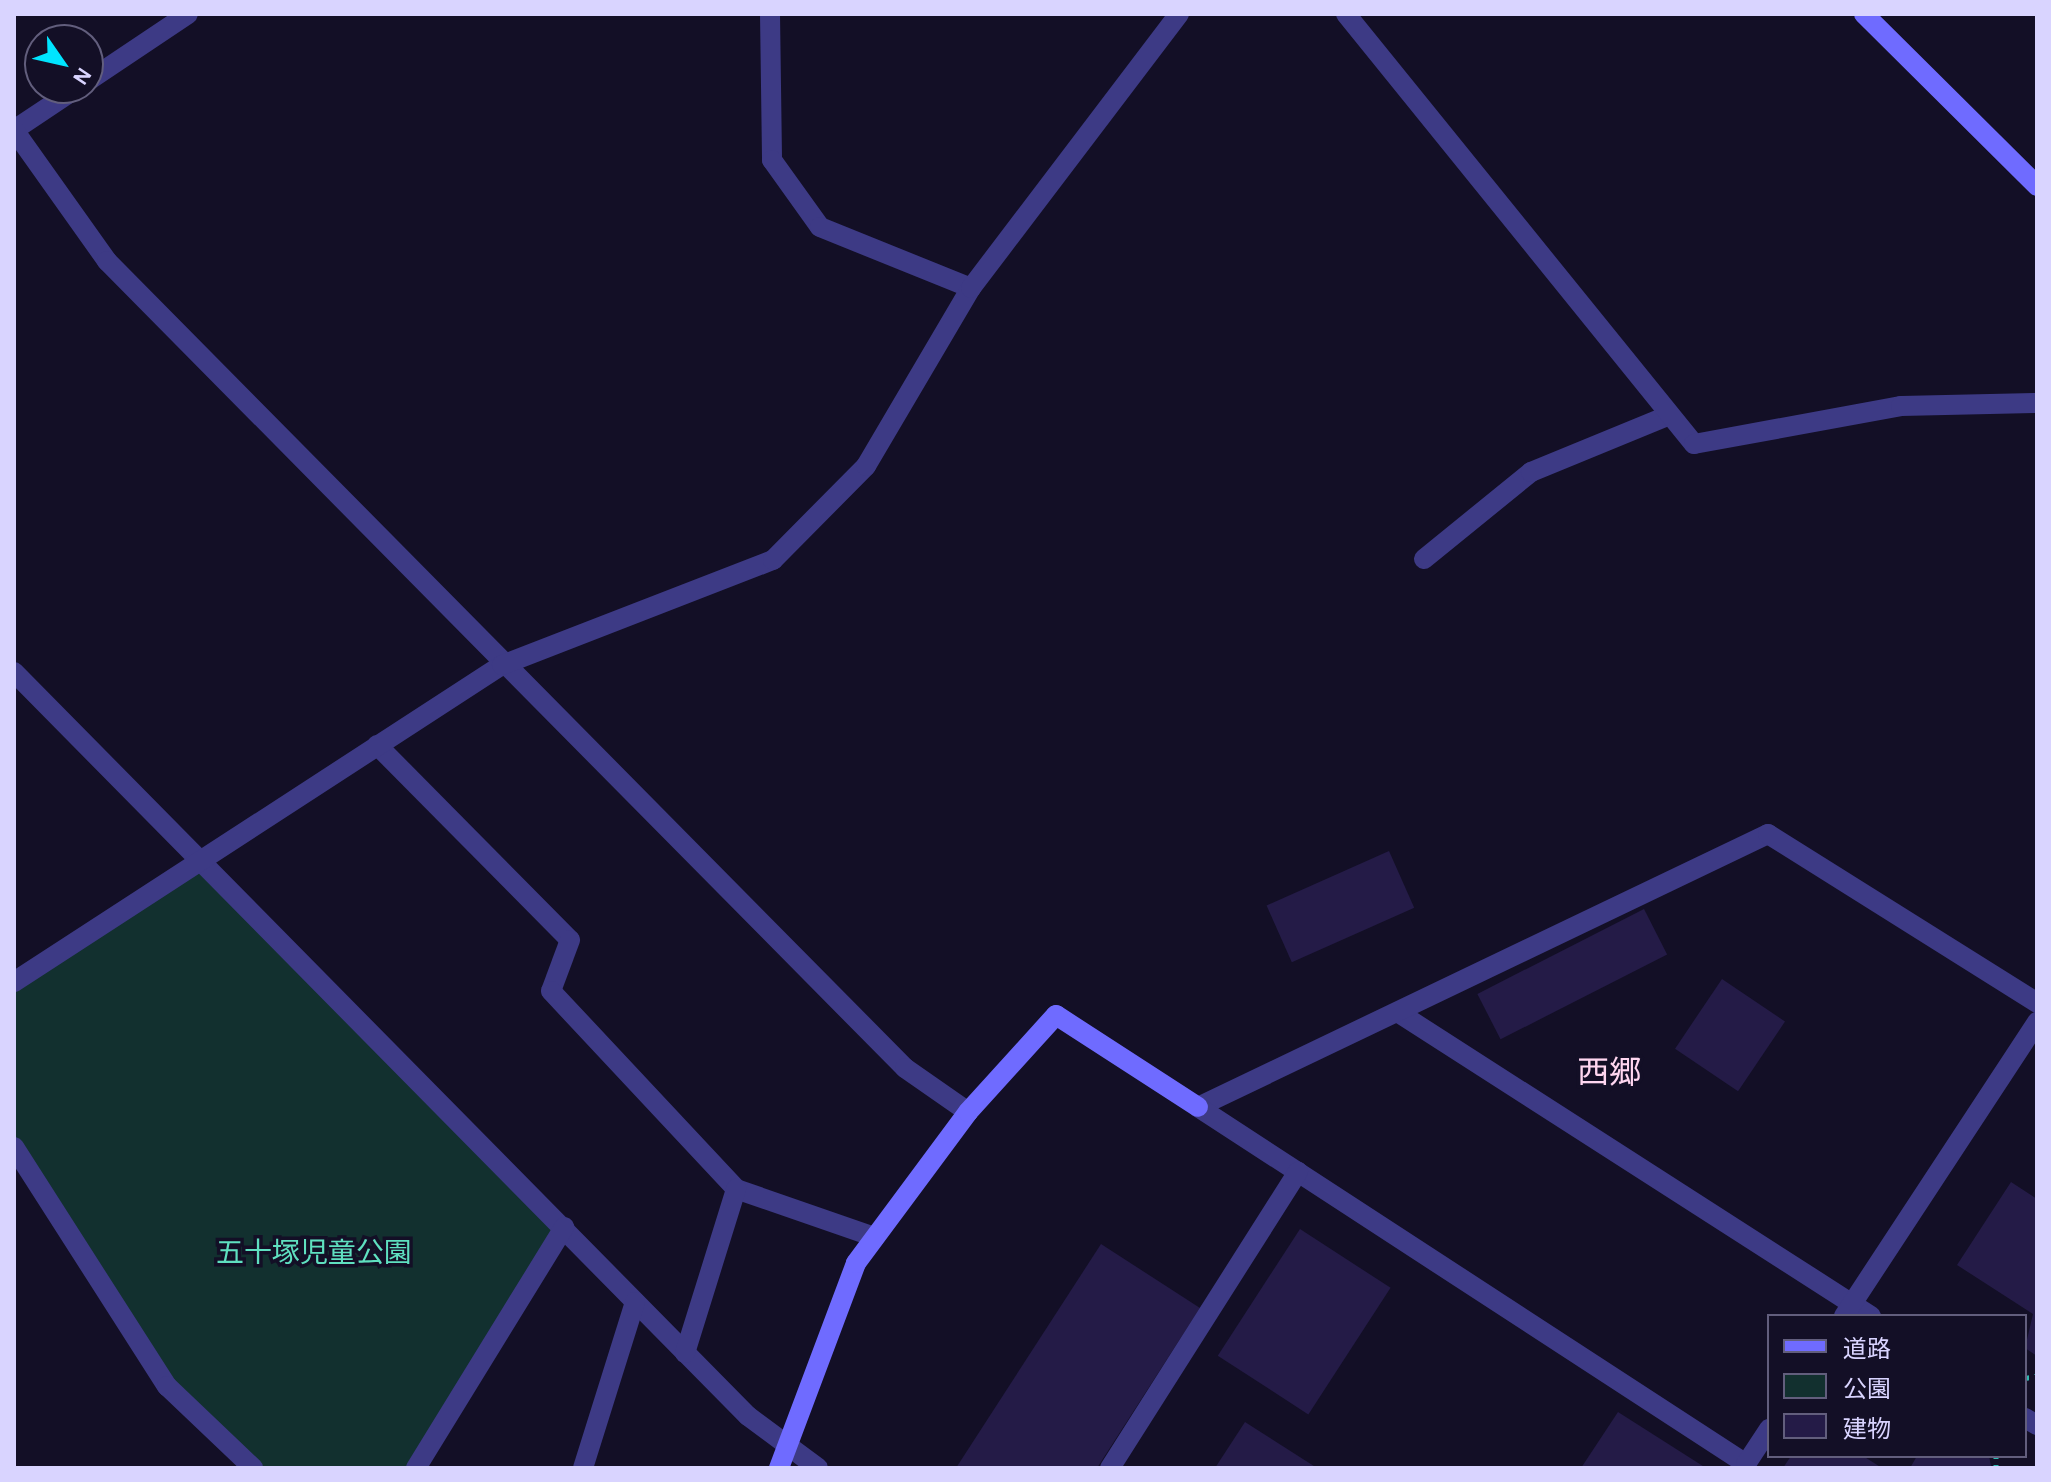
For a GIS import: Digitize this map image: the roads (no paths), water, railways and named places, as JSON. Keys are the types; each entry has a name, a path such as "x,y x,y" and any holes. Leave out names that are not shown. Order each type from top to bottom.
{"street":[{"path":"104,70 188,14"},
{"path":"770,14 772,160 820,227 971,288"},
{"path":"14,982 502,665 773,560 866,466 971,288 1179,14"},
{"path":"1346,14 1694,444 1901,406 2037,403"},
{"path":"1864,14 2037,186"},
{"path":"53,104 14,130 107,261 502,665 905,1068 968,1112"},
{"path":"1424,559 1531,472 1670,415"},
{"path":"14,672 685,1353 786,1446 818,1468"},
{"path":"377,745 570,940 551,991 736,1189 875,1237"},
{"path":"1198,1107 1768,834 2037,1003"},
{"path":"1399,1013 1848,1310 2037,1022"},
{"path":"779,1468 856,1263 968,1112 1056,1015 1746,1464 1767,1432"},
{"path":"14,1147 167,1386 253,1468"},
{"path":"1110,1468 1298,1172"},
{"path":"685,1353 736,1189"},
{"path":"416,1468 564,1227"},
{"path":"583,1468 635,1302"}],"district":[{"name":"西郷","path":"1609,1073"}],"park label":[{"name":"五十塚児童公園","path":"314,1253"}]}
